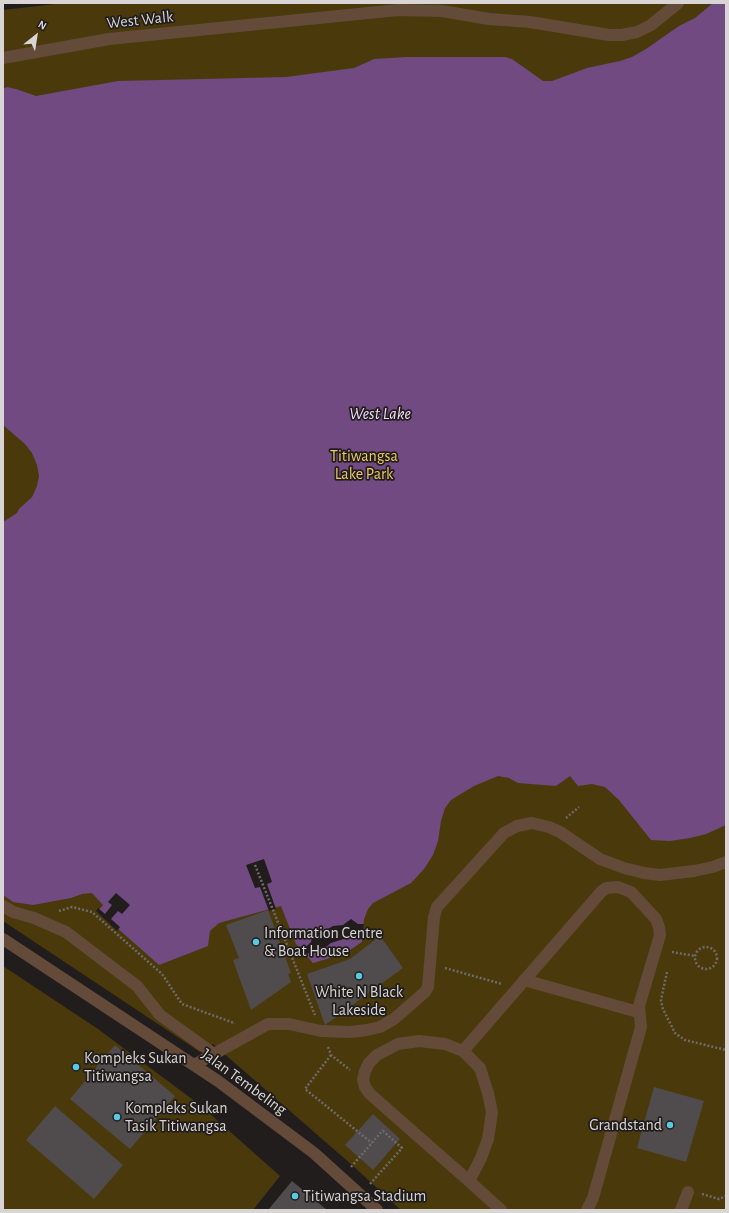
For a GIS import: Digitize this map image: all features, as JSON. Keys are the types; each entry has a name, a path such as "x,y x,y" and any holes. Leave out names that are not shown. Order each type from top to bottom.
{"street":[{"name":"West Walk","path":"3,58 109,39 398,10 442,11 489,19 530,22 609,35 622,35 638,32 651,25 678,3"},
{"path":"194,1065 268,1024 289,1024 321,1031 350,1032 380,1027 394,1019 425,992 428,987 434,917 437,907 504,833 517,826 532,823 549,827 560,832 600,859 624,868 644,873 660,875 694,871 713,868 726,862"},
{"path":"463,1051 601,892 611,886 624,888 631,892 656,919 660,935 640,998 638,1012 641,1027 594,1198 587,1210"},
{"path":"3,906 13,912 34,918 66,932 137,986 160,1016 214,1054"},
{"name":"Jalan Tembeling","path":"3,939 218,1081 314,1153 377,1210"},
{"path":"520,984 638,1012"},
{"path":"469,1182 481,1158 488,1139 492,1112 480,1068 463,1051 445,1044 419,1041 398,1044 377,1056 369,1063 363,1080 365,1087 370,1094 469,1182 501,1210"},
{"path":"681,1210 692,1192"}],"path":[{"path":"255,864 331,1056 363,1080"},
{"path":"34,918 72,907 92,912 162,974 182,1004 234,1023 241,1039"},
{"path":"701,947 709,947 715,952 717,959 716,963 711,968 704,969 698,966 694,956 701,947"},
{"path":"670,959 673,948"},
{"path":"672,952 694,956"},
{"path":"430,963 520,984"},
{"path":"669,966 661,1001 663,1010 675,1033 684,1040 726,1050"},
{"path":"331,1056 305,1088 372,1143"},
{"path":"348,1170 395,1116"},
{"path":"367,1188 402,1148 383,1131"},
{"path":"692,1192 719,1199 726,1196"}],"green space":[{"name":"West Lake","path":"65,3 726,3 726,1210 401,1210 352,1165 213,1044 200,1052 3,921 3,10"},
{"name":"Kompleks Sukan Titiwangsa","path":"3,966 98,1029 200,1105 280,1176 253,1210 3,1210"}],"water":[{"name":"West Lake","path":"713,3 726,3 726,825 706,834 690,838 670,841 651,840 619,800 605,787 592,784 578,786 570,776 556,786 518,783 509,778 498,776 474,786 451,800 445,808 441,821 438,841 433,855 424,869 411,883 373,903 368,909 364,919 362,942 344,954 313,963 296,944 281,906 219,923 210,931 208,946 159,965 98,911 103,905 92,893 33,905 13,902 3,895 3,522 17,513 19,509 32,497 37,486 39,476 37,465 32,453 25,444 3,425 3,89 7,87 36,96 118,81 286,77 354,68 374,59 407,57 505,57 512,59 543,81 552,81 587,68 632,57 679,26 695,18"}],"pier":[{"path":"264,859 272,882 267,884 276,909 269,911 260,887 255,888 246,865"},
{"path":"116,893 130,905 122,914 118,911 111,919 120,927 117,931 96,911 98,908 105,914 112,905 108,902"},
{"path":"351,919 358,924 364,924 363,931 357,932 353,936 331,943 326,947 320,947 303,955 297,949 297,947 307,946 311,942 313,933 321,933 333,926 343,925"}],"building":[{"name":"Information Centre & Boat House","path":"268,910 291,973 288,974 291,982 251,1010 233,960 239,958 226,925"},
{"name":"White N Black Lakeside","path":"380,936 403,968 325,1025 307,974 350,959"},
{"path":"115,1045 175,1096 130,1149 70,1099"},
{"name":"Grandstand","path":"654,1087 704,1101 686,1162 637,1148"},
{"path":"55,1106 123,1165 94,1199 26,1140"},
{"path":"373,1114 400,1139 373,1170 345,1145"},
{"name":"Titiwangsa Stadium","path":"292,1181 327,1210 268,1210"}],"place":[{"name":"Information Centre & Boat House","path":"256,942"},
{"name":"White N Black Lakeside","path":"359,976"},
{"name":"Kompleks Sukan Titiwangsa","path":"76,1067"},
{"name":"Kompleks Sukan Tasik Titiwangsa","path":"117,1117"},
{"name":"Grandstand","path":"670,1125"},
{"name":"Titiwangsa Stadium","path":"295,1196"}],"park label":[{"name":"Titiwangsa Lake Park","path":"364,465"}]}
